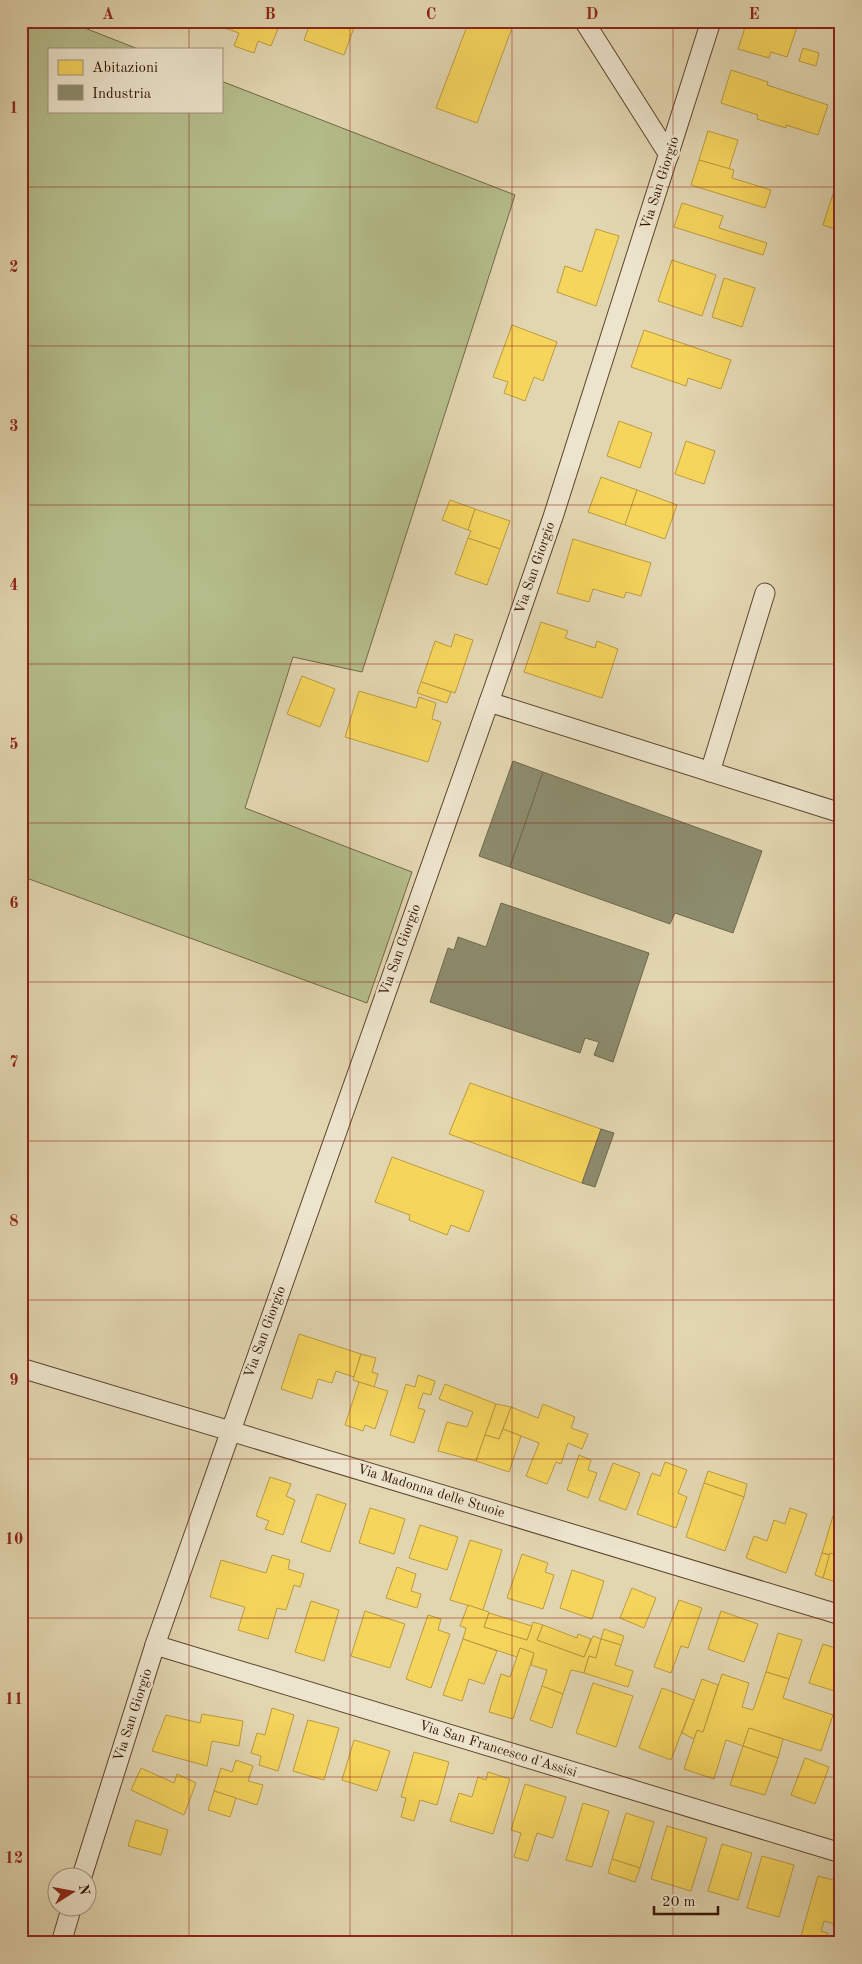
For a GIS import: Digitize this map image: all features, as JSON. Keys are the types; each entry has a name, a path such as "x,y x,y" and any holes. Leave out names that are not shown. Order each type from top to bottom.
{"street":[{"path":"584,21 669,155"},
{"name":"Via San Giorgio","path":"85,1866 155,1645 553,517 711,21"},
{"path":"710,772 765,593"},
{"path":"489,702 841,813"},
{"name":"Via Madonna delle Stuoie","path":"21,1368 841,1614"},
{"name":"Via San Francesco d'Assisi","path":"155,1645 841,1853"},
{"path":"61,1943 69,1916"}],"green space":[{"path":"21,21 67,21 135,48 48,48 48,112 222,112 222,81 515,195 362,672 293,657 245,808 412,872 367,1003 21,876"}],"building: Abitazioni":[{"path":"227,21 281,21 271,46 258,41 254,53 234,46 239,33 225,28"},
{"path":"311,21 361,21 359,26 355,25 344,55 304,40"},
{"path":"469,21 494,21 512,28 477,123 436,108"},
{"path":"747,21 789,21 798,24 787,57 771,52 769,58 738,49"},
{"path":"803,48 819,53 816,66 799,61"},
{"path":"731,70 768,82 767,85 828,105 818,135 786,125 786,128 757,119 758,115 721,103"},
{"path":"708,131 738,140 729,169 699,160"},
{"path":"699,160 734,170 732,178 771,190 765,208 691,185"},
{"path":"833,194 841,197 841,231 823,225"},
{"path":"682,203 723,216 719,228 767,243 763,255 674,227"},
{"path":"596,229 619,236 596,306 557,292 565,266 582,272"},
{"path":"672,260 716,275 702,316 658,301"},
{"path":"724,278 755,288 742,327 712,317"},
{"path":"512,325 557,342 543,381 534,377 525,401 504,393 508,382 493,377"},
{"path":"644,330 731,360 721,389 688,378 686,386 631,367"},
{"path":"619,421 652,433 640,468 607,456"},
{"path":"686,441 715,451 704,484 675,474"},
{"path":"601,477 637,490 625,525 588,512"},
{"path":"637,490 677,505 665,539 625,525"},
{"path":"450,500 475,509 468,530 442,520"},
{"path":"475,509 510,521 500,549 468,538 471,531 468,530"},
{"path":"468,538 500,549 487,585 455,574"},
{"path":"573,539 651,563 641,596 626,592 624,598 593,589 589,602 557,593"},
{"path":"541,622 568,631 565,638 595,648 597,641 618,649 602,698 524,672"},
{"path":"455,634 473,640 455,693 421,682 435,641 451,647"},
{"path":"302,676 335,689 320,727 287,714"},
{"path":"421,682 451,692 447,703 417,693"},
{"path":"359,691 416,708 419,697 436,703 432,719 441,722 428,762 345,737"},
{"path":"470,1083 601,1129 582,1183 449,1134"},
{"path":"392,1157 484,1191 469,1232 451,1225 447,1235 409,1220 410,1215 375,1202"},
{"path":"299,1334 361,1354 354,1377 336,1371 332,1383 318,1379 312,1399 281,1389"},
{"path":"361,1354 376,1358 372,1372 378,1374 374,1387 353,1380"},
{"path":"418,1375 435,1381 431,1395 423,1393 418,1408 425,1410 414,1443 390,1435 406,1384 415,1387"},
{"path":"359,1382 388,1391 375,1429 365,1425 363,1431 345,1425"},
{"path":"445,1384 496,1404 476,1461 438,1451 447,1422 467,1427 473,1412 439,1399"},
{"path":"496,1404 511,1407 499,1439 485,1435"},
{"path":"543,1404 575,1417 571,1428 588,1434 582,1449 568,1443 561,1464 556,1462 547,1484 526,1476 539,1443 503,1429 511,1407 538,1418"},
{"path":"503,1429 521,1436 509,1472 476,1461 485,1435 499,1439"},
{"path":"579,1455 591,1460 588,1470 597,1473 588,1498 567,1490"},
{"path":"665,1462 687,1470 678,1493 687,1497 676,1528 637,1514 652,1473 660,1476"},
{"path":"613,1463 640,1473 626,1510 599,1500"},
{"path":"708,1471 747,1484 744,1497 704,1483"},
{"path":"270,1477 291,1484 286,1496 295,1500 283,1535 265,1529 269,1521 256,1516"},
{"path":"704,1483 744,1497 725,1551 686,1537"},
{"path":"317,1494 346,1504 330,1552 301,1542"},
{"path":"838,1500 841,1500 841,1519 833,1516"},
{"path":"370,1508 405,1519 394,1554 359,1543"},
{"path":"790,1508 807,1514 786,1573 746,1558 754,1536 767,1541 774,1520 785,1524"},
{"path":"833,1516 841,1519 841,1557 822,1553"},
{"path":"420,1525 458,1537 447,1570 409,1558"},
{"path":"470,1540 502,1550 483,1610 450,1600"},
{"path":"822,1553 830,1555 823,1578 815,1575"},
{"path":"830,1553 841,1557 840,1583 823,1578"},
{"path":"522,1554 548,1563 545,1572 554,1575 543,1609 507,1598"},
{"path":"272,1555 290,1560 288,1569 304,1574 300,1587 294,1585 286,1610 277,1608 268,1639 238,1630 245,1607 210,1597 221,1560 266,1573"},
{"path":"397,1567 416,1574 411,1591 421,1594 417,1608 386,1598"},
{"path":"572,1570 604,1581 592,1619 560,1608"},
{"path":"632,1588 656,1598 644,1628 620,1618"},
{"path":"679,1600 702,1608 688,1648 681,1646 671,1673 654,1667"},
{"path":"311,1601 339,1610 324,1661 295,1652"},
{"path":"468,1605 489,1612 484,1627 527,1640 533,1622 543,1625 537,1640 584,1657 593,1636 601,1639 596,1658 589,1656 584,1673 571,1670 563,1694 542,1686 547,1670 531,1665 534,1653 520,1648 517,1657 463,1639 466,1628 460,1626"},
{"path":"365,1611 405,1624 390,1668 351,1656"},
{"path":"721,1611 758,1624 744,1662 708,1649"},
{"path":"489,1613 532,1626 527,1640 484,1627"},
{"path":"428,1615 441,1619 438,1630 450,1634 431,1688 406,1679"},
{"path":"543,1625 577,1638 578,1634 591,1639 584,1657 537,1640"},
{"path":"604,1629 624,1636 621,1645 601,1639"},
{"path":"778,1633 802,1640 789,1679 766,1672"},
{"path":"463,1639 497,1651 484,1684 469,1679 462,1701 443,1695"},
{"path":"601,1639 621,1645 615,1665 633,1671 628,1687 584,1673 589,1656 596,1658"},
{"path":"823,1644 841,1650 841,1693 809,1683"},
{"path":"520,1648 534,1653 513,1719 489,1712 501,1674 510,1677"},
{"path":"766,1672 789,1679 783,1698 833,1715 821,1751 749,1728 743,1746 726,1740 714,1779 684,1769 697,1730 703,1732 722,1674 749,1683 742,1707 753,1710"},
{"path":"702,1679 718,1685 703,1732 697,1730 694,1739 682,1733"},
{"path":"593,1683 633,1696 616,1747 576,1733"},
{"path":"542,1686 563,1694 552,1728 530,1720"},
{"path":"662,1688 694,1700 671,1760 639,1748"},
{"path":"272,1708 294,1715 278,1771 259,1765 261,1756 251,1753 257,1733 265,1735"},
{"path":"202,1714 243,1721 239,1746 212,1741 207,1766 152,1751 166,1715 200,1723"},
{"path":"308,1720 339,1728 324,1780 293,1771"},
{"path":"749,1728 783,1739 778,1758 743,1746"},
{"path":"354,1740 390,1751 377,1791 342,1780"},
{"path":"743,1746 778,1758 765,1795 730,1785"},
{"path":"414,1752 449,1762 437,1805 420,1800 414,1821 401,1817 406,1798 401,1797"},
{"path":"805,1758 829,1767 815,1804 791,1795"},
{"path":"236,1760 253,1766 248,1781 263,1785 257,1805 214,1791 221,1768 232,1772"},
{"path":"141,1768 174,1783 177,1774 196,1783 184,1815 131,1790"},
{"path":"488,1772 510,1779 493,1834 450,1821 459,1793 472,1797 478,1777 486,1780"},
{"path":"525,1784 566,1797 553,1838 537,1833 528,1861 514,1857 521,1833 511,1830"},
{"path":"214,1791 236,1798 230,1817 208,1810"},
{"path":"841,1794 841,1813 835,1811"},
{"path":"583,1803 609,1811 592,1867 566,1860"},
{"path":"626,1813 654,1822 640,1868 612,1859"},
{"path":"136,1820 168,1830 161,1855 128,1846"},
{"path":"667,1826 707,1838 691,1891 651,1879"},
{"path":"722,1844 752,1853 738,1900 708,1891"},
{"path":"762,1856 794,1865 779,1917 747,1908"},
{"path":"612,1859 640,1868 635,1882 608,1873"},
{"path":"818,1876 841,1882 841,1915 838,1925 824,1921 821,1931 828,1933 825,1943 799,1943"}],"building: Industria":[{"path":"513,761 543,772 510,867 479,856"},
{"path":"543,772 762,851 733,933 675,913 670,924 510,867"},
{"path":"501,903 649,953 613,1062 594,1055 599,1042 585,1038 580,1053 430,1002 448,948 454,950 458,937 486,947"},
{"path":"601,1129 614,1133 595,1187 582,1183"}]}
